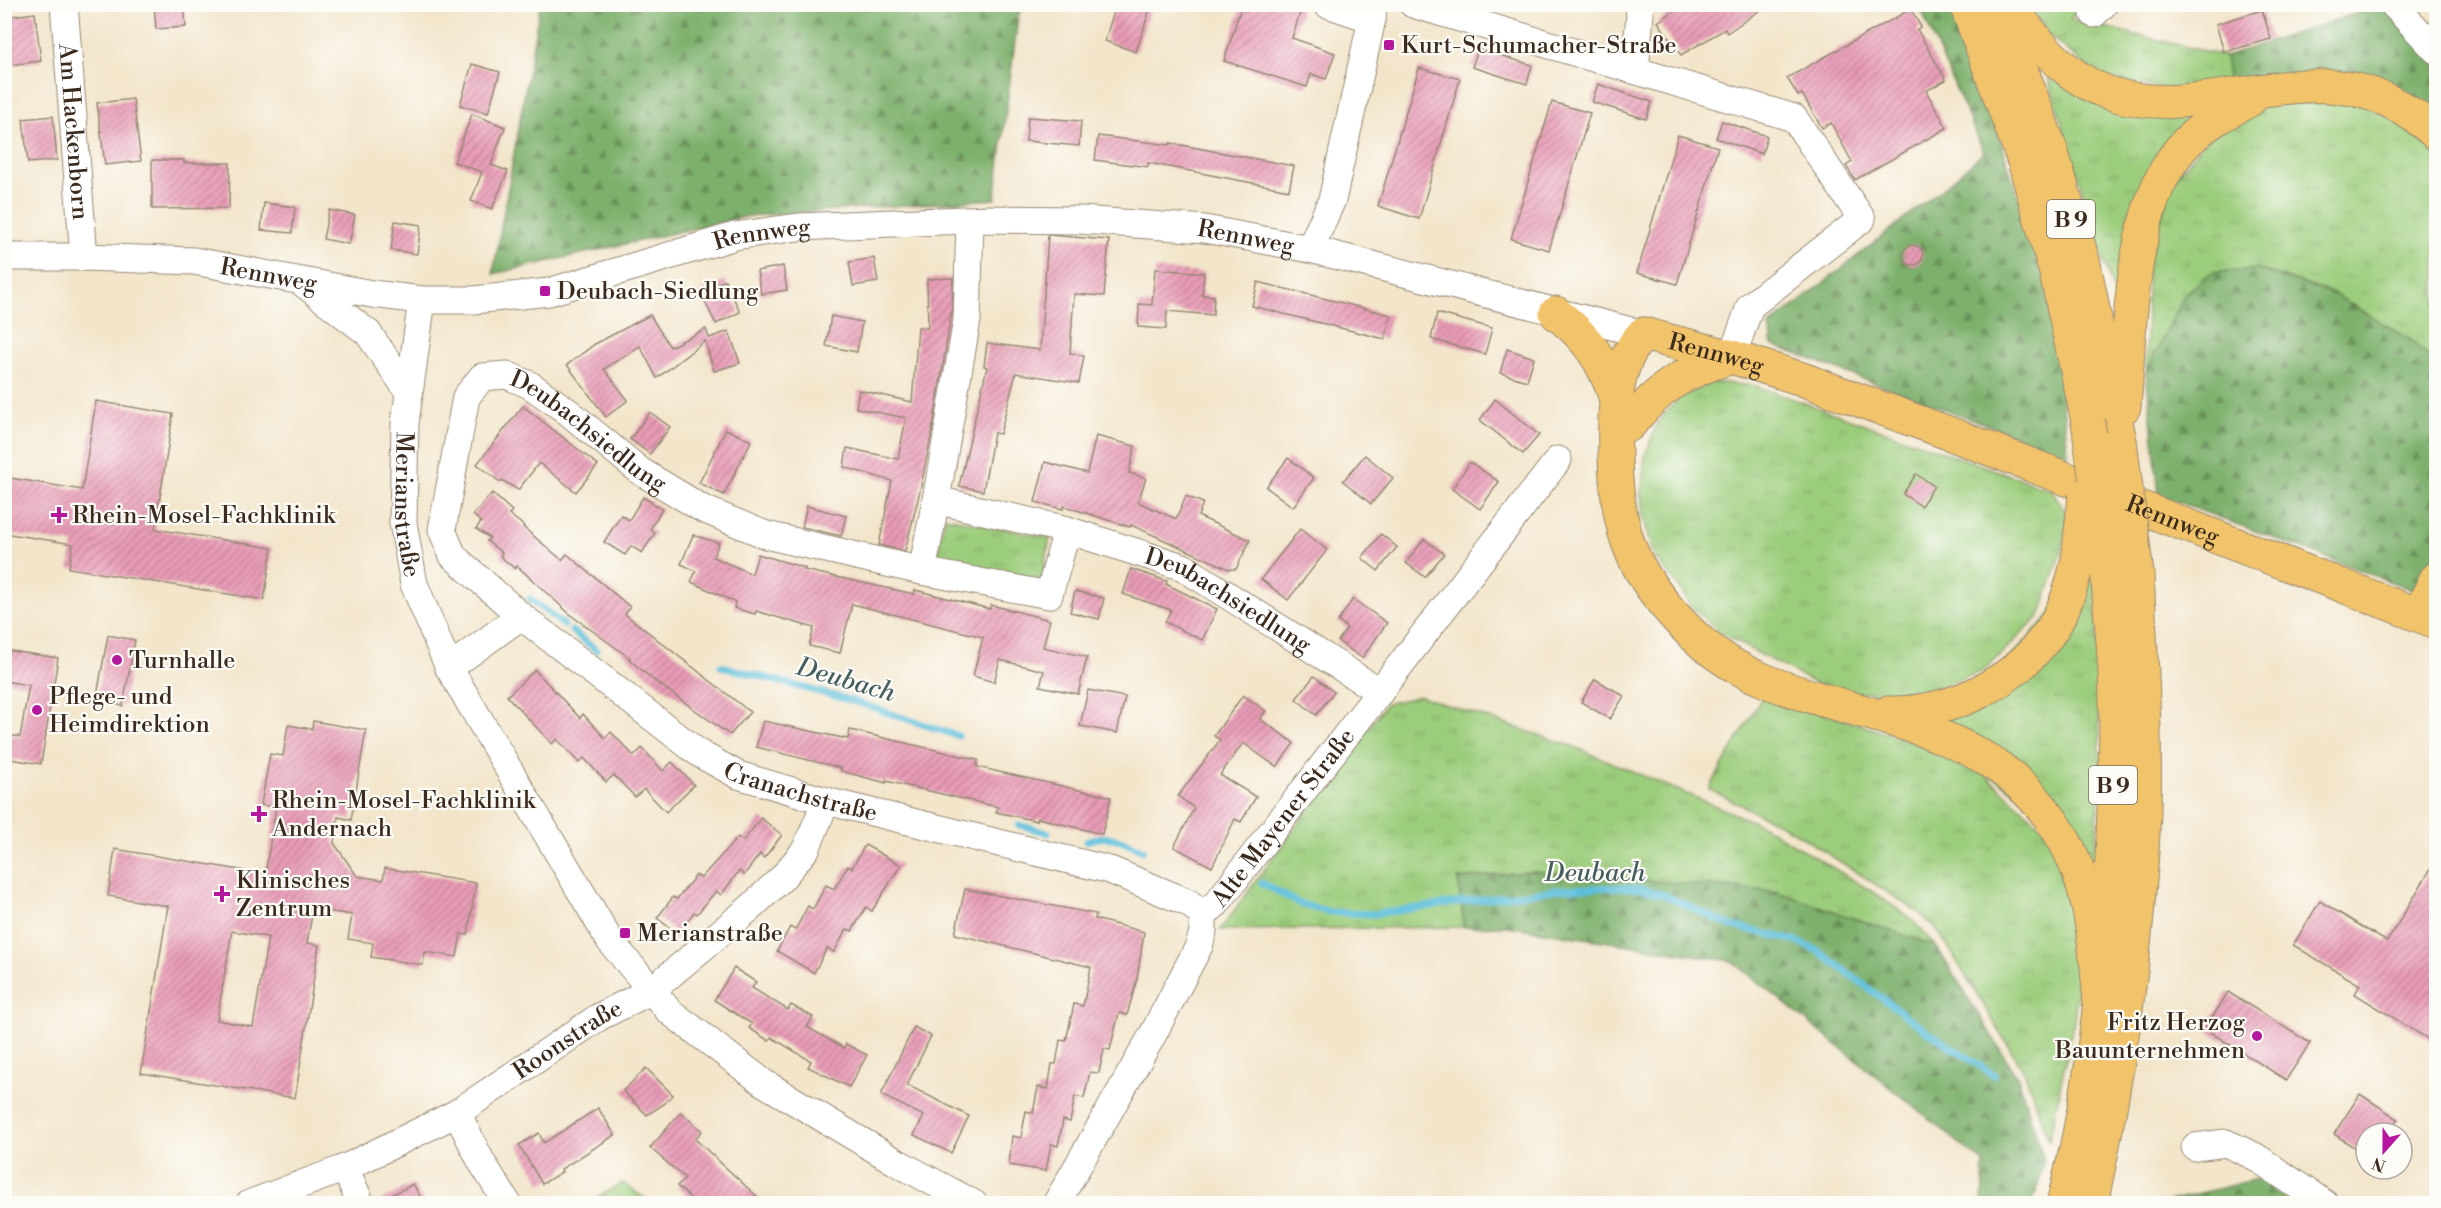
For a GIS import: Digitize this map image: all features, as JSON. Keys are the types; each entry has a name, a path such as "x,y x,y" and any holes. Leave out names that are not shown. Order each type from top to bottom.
{"main road":[{"name":"B 9","path":"1966,4 2025,164 2056,273 2088,421 2108,567 2116,706 2109,924 2100,1003 2100,1093"},
{"name":"B 9","path":"1997,4 2053,156 2084,264 2120,441 2108,567 2144,707 2144,811 2137,924 2128,1005 2100,1093 2078,1199"},
{"path":"2008,4 2049,55 2083,80 2108,92 2133,99 2178,103 2284,86 2318,85 2351,88 2392,103 2431,128 2436,134"},
{"path":"2120,441 2136,273 2146,217 2156,190 2185,144 2205,126 2228,111 2284,86"},
{"path":"1556,313 1578,331 1596,353 1608,375 1622,412"},
{"path":"1643,334 1634,344 1626,361 1622,412 1614,422 1616,483 1622,527 1629,548 1650,585 1682,625 1732,664 1764,680 1794,691 1908,724 1998,766 2023,787 2042,807 2062,835 2080,873 2096,951 2100,1003"},
{"name":"Rennweg","path":"1643,334 1732,357 1802,379 2430,617"},
{"path":"1622,412 1645,405 1664,388 1701,366 1732,357"},
{"path":"1861,710 1888,713 1916,712 1942,707 1969,698 1994,684 2032,654 2048,635 2062,611 2072,584 2108,567"},
{"path":"2430,617 2436,579"}],"street":[{"name":"Am Hackenborn","path":"64,4 84,257"},
{"path":"1310,249 1332,200 1372,12 1327,4"},
{"path":"1413,4 1794,118 1862,219 1750,306 1732,357"},
{"path":"1635,70 1640,14 1638,4"},
{"path":"2393,4 2436,50"},
{"name":"Rennweg","path":"4,257 194,261 372,294 422,300 474,300 549,291 751,233 798,227 970,220 1080,220 1205,229 1310,249 1643,334"},
{"path":"922,571 967,320 970,220"},
{"path":"298,280 368,333 409,392"},
{"name":"Merianstraße","path":"422,300 405,423 403,524 414,584 449,668 610,941 669,1011 764,1083 898,1163 974,1203"},
{"name":"Deubachsiedlung","path":"521,616 453,556 442,530 466,397 482,377 507,375 530,385 567,411 640,471 703,509 766,536 922,571 1049,595 1067,530"},
{"name":"Alte Mayener Straße","path":"1056,1203 1152,1036 1199,946 1203,915 1217,903 1558,460"},
{"name":"Deubachsiedlung","path":"936,500 1067,530 1183,567 1380,692"},
{"path":"449,668 521,616"},
{"name":"Cranachstraße","path":"521,616 700,754 738,775 826,801 1110,870 1189,903 1203,915"},
{"name":"Roonstraße","path":"249,1203 345,1168 457,1113 599,1017 651,990 750,908 782,878 806,849 826,801"},
{"path":"457,1113 481,1161 508,1203"},
{"path":"2195,1147 2226,1143 2256,1157 2325,1203"},
{"path":"345,1168 361,1203"}],"green space":[{"path":"540,5 1023,5 1018,17 995,199 749,216 493,274"},
{"path":"1919,5 1953,5 1971,47 2053,308 2068,455 1772,345 1769,326 1947,185 1984,152"},
{"path":"2030,5 2084,5 2070,19 2225,56 2229,84 2174,91 2100,77 2047,34"},
{"path":"2383,5 2436,36 2436,115 2229,84 2225,56"},
{"path":"2043,61 2201,118 2122,321"},
{"path":"2319,97 2362,104 2403,123 2436,154 2436,362 2408,338 2334,294 2257,269 2212,272 2146,372 2147,267 2172,183 2209,136 2263,106"},
{"path":"2257,269 2334,294 2408,338 2436,362 2436,554 2418,592 2159,495 2146,372 2185,294 2212,272"},
{"path":"1713,382 1756,386 2052,490 2067,514 2063,548 2040,616 1983,671 1929,691 1854,693 1818,685 1720,633 1689,604 1679,587 1654,556 1643,515 1641,493 1645,456 1657,423 1680,397"},
{"path":"945,517 1050,538 1041,583 936,563"},
{"path":"2094,567 2099,676 2100,783 2093,884 2070,830 1907,718 1965,707"},
{"path":"1764,694 1914,742 1980,770 2044,829 2076,897 2082,952 2074,1020 2049,1141 2025,1073 1939,932 1917,911 1793,831 1709,789"},
{"path":"1420,696 1572,746 1761,825 1873,892 1910,918 1936,946 1774,891 1458,879 1464,927 1220,930 1386,704"},
{"path":"1534,871 1774,891 1936,946 2018,1078 2044,1160 2033,1203 1982,1203 1984,1163 1732,961 1506,926 1464,927 1458,879"},
{"path":"2257,1179 2292,1203 2167,1203 2169,1201"},
{"path":"623,1183 652,1203 587,1203"}],"building":[{"path":"154,4 184,4 186,27 156,29"},
{"path":"1116,4 1135,4 1150,9 1136,52 1105,41"},
{"path":"1242,4 1303,4 1292,38 1335,53 1326,79 1311,74 1307,87 1224,61"},
{"path":"1684,4 1769,4 1727,33 1725,29 1681,55 1658,22"},
{"path":"1911,9 1921,27 1917,29 1946,80 1926,91 1947,128 1855,180 1846,166 1852,162 1831,123 1822,128 1802,94 1798,96 1787,78"},
{"path":"2262,10 2271,39 2224,52 2216,24"},
{"path":"35,13 41,61 10,65 4,17"},
{"path":"1478,49 1532,65 1527,84 1472,67"},
{"path":"472,64 500,72 488,113 460,105"},
{"path":"1419,68 1460,79 1419,219 1378,206"},
{"path":"1598,84 1652,102 1646,119 1592,102"},
{"path":"133,99 141,161 105,165 97,103"},
{"path":"1552,102 1590,113 1549,250 1511,239"},
{"path":"472,114 505,127 491,165 508,171 492,209 471,201 482,172 454,162"},
{"path":"53,116 57,160 28,163 23,119"},
{"path":"1028,117 1081,121 1079,146 1026,141"},
{"path":"1722,121 1767,136 1762,154 1716,138"},
{"path":"1678,135 1718,147 1677,284 1637,273"},
{"path":"1098,136 1170,145 1170,143 1294,166 1289,190 1148,163 1148,167 1095,160"},
{"path":"152,160 230,163 229,208 152,209"},
{"path":"264,203 295,207 292,233 261,230"},
{"path":"329,210 355,215 349,244 323,239"},
{"path":"395,221 421,225 417,254 391,250"},
{"path":"1048,235 1109,240 1104,296 1074,294 1070,353 1084,356 1079,383 1016,373 1000,434 994,433 983,491 959,486 987,367 984,366 987,343 1040,350"},
{"path":"1909,245 1917,245 1923,251 1923,259 1917,265 1909,265 1903,259 1903,251"},
{"path":"874,258 878,282 853,286 849,262"},
{"path":"783,266 787,290 761,294 757,271"},
{"path":"1155,269 1204,273 1202,295 1214,296 1213,315 1167,311 1166,329 1138,327 1139,304 1152,305"},
{"path":"953,278 952,309 933,427 905,551 879,545 892,481 844,467 847,448 898,459 906,418 856,408 859,390 912,402 918,327 928,328 927,279"},
{"path":"725,280 740,312 716,324 700,292"},
{"path":"1258,282 1391,315 1385,339 1252,306"},
{"path":"1437,313 1492,328 1485,354 1431,339"},
{"path":"650,315 670,347 706,329 709,338 729,331 740,363 714,371 705,341 657,378 640,346 604,369 628,400 606,417 567,365 595,344"},
{"path":"831,316 862,322 857,352 826,346"},
{"path":"1507,349 1534,358 1527,381 1500,373"},
{"path":"1495,399 1539,435 1523,454 1480,420"},
{"path":"96,401 173,414 155,529 272,548 264,600 69,568 73,544 4,533 4,477 82,490"},
{"path":"523,406 598,465 576,492 539,463 518,490 502,480 500,482 477,464"},
{"path":"650,412 670,427 650,454 630,439"},
{"path":"726,429 751,441 724,495 699,483"},
{"path":"1096,436 1135,446 1129,473 1146,478 1138,502 1176,519 1186,496 1203,503 1198,516 1250,540 1236,569 1229,569 1131,525 1130,527 1064,506 1063,509 1035,502 1045,462 1087,473"},
{"path":"1365,455 1393,478 1371,504 1343,481"},
{"path":"1288,458 1314,478 1293,507 1266,487"},
{"path":"1470,462 1499,482 1480,509 1452,489"},
{"path":"1916,474 1934,486 1921,506 1903,494"},
{"path":"492,493 512,511 509,514 562,560 567,554 630,607 625,614 750,712 730,735 652,679 630,658 572,616 517,566 515,569 500,556 502,553 487,541 490,538 476,529 481,522 473,515"},
{"path":"643,497 662,509 650,529 655,533 642,553 631,546 625,555 604,542 621,515 629,520"},
{"path":"807,506 846,516 841,536 802,527"},
{"path":"1300,529 1327,550 1288,600 1261,579"},
{"path":"1381,534 1397,547 1378,571 1362,558"},
{"path":"693,535 719,543 713,557 752,574 758,554 805,568 804,570 914,594 915,590 990,609 991,605 1050,620 1043,647 1087,657 1078,694 1040,686 1044,671 1000,660 994,682 973,676 983,637 852,604 840,653 809,646 814,628 756,611 755,614 734,608 735,602 691,582 696,571 681,564"},
{"path":"1424,539 1444,554 1425,577 1406,563"},
{"path":"1131,569 1167,581 1166,584 1217,609 1202,640 1165,622 1171,610 1123,594"},
{"path":"1075,591 1104,598 1099,619 1070,612"},
{"path":"1353,599 1387,623 1362,658 1338,641 1347,628 1338,621"},
{"name":"Turnhalle","path":"108,635 135,640 123,706 96,701"},
{"name":"Pflege- und Heimdirektion","path":"4,650 58,658 41,764 4,758 4,734 20,737 29,685 4,681"},
{"path":"535,670 580,718 583,714 605,738 611,732 634,756 642,748 663,771 672,762 694,785 666,812 644,789 635,797 614,775 606,782 584,758 579,763 557,739 552,744 507,696"},
{"path":"1314,676 1334,692 1316,715 1296,699"},
{"path":"1595,679 1624,696 1610,719 1581,702"},
{"path":"1088,690 1125,697 1117,733 1080,726"},
{"path":"1243,695 1266,711 1260,719 1294,743 1277,767 1243,743 1220,775 1256,797 1241,822 1235,819 1212,867 1174,847 1194,808 1178,796 1220,740 1214,736"},
{"name":"Klinisches Zentrum","path":"313,721 366,730 351,820 338,817 334,843 357,876 383,880 385,868 476,883 468,935 461,934 457,957 425,952 423,965 371,957 373,943 348,939 352,915 313,909 307,943 319,945 295,1098 141,1073 168,906 108,896 115,849 265,874 276,807 261,805 270,754 283,756 288,725 312,729","holes":["232,931 268,937 253,1027 217,1020"]},
{"path":"763,721 848,739 850,730 978,760 977,767 1111,797 1102,834 1038,818 1037,821 996,812 998,807 886,781 886,783 841,771 841,768 756,747"},
{"path":"761,818 782,835 764,858 760,854 744,875 739,871 721,895 716,891 697,914 694,912 678,934 657,918 673,897 677,899 696,875 701,878 738,837 743,841"},
{"path":"865,845 901,865 872,911 866,907 852,931 847,929 834,952 827,948 814,973 777,951 790,927 795,930 808,906 813,909 826,885 834,889 848,866 852,868"},
{"path":"2436,860 2436,1044 2355,994 2360,985 2293,945 2320,901 2387,942"},
{"path":"965,889 1096,914 1095,919 1144,932 1137,979 1127,1015 1119,1013 1110,1050 1104,1049 1099,1073 1090,1072 1084,1098 1075,1096 1070,1122 1063,1120 1058,1146 1051,1144 1046,1171 1009,1165 1012,1136 1021,1138 1026,1111 1033,1113 1038,1087 1048,1089 1052,1064 1056,1064 1060,1040 1066,1041 1074,1004 1083,1006 1091,967 955,934"},
{"path":"734,968 756,982 752,988 788,1010 791,1005 813,1017 807,1027 844,1048 846,1044 867,1055 849,1087 808,1067 811,1061 771,1037 769,1041 749,1028 752,1024 714,1000"},
{"name":"Fritz Herzog Bauunternehmen","path":"2228,992 2310,1043 2286,1080 2205,1029"},
{"path":"914,1027 931,1036 907,1085 969,1116 951,1153 914,1135 924,1116 881,1095"},
{"path":"646,1068 673,1095 647,1115 623,1091"},
{"path":"2360,1094 2398,1119 2397,1121 2354,1121 2354,1147 2334,1134"},
{"path":"598,1108 615,1135 561,1169 562,1172 542,1184 519,1145 539,1133 544,1143"},
{"path":"681,1112 702,1131 695,1139 764,1203 696,1203 677,1186 685,1178 650,1148"},
{"path":"413,1184 424,1203 376,1203"}],"waterway":[{"name":"Deubach","path":"530,599 564,625"},
{"name":"Deubach","path":"572,631 596,650"},
{"name":"Deubach","path":"721,666 853,701 958,736"},
{"name":"Deubach","path":"1019,825 1048,833"},
{"name":"Deubach","path":"1086,841 1109,838 1143,850"},
{"name":"Deubach","path":"1262,883 1300,904 1330,912 1373,914 1561,889 1621,887 1642,889 1664,895 1729,925 1796,941 1818,951 1924,1029 1994,1075"}],"place":[{"name":"Kurt-Schumacher-Straße","path":"1389,45"},
{"name":"Deubach-Siedlung","path":"545,291"},
{"name":"Rhein-Mosel-Fachklinik","path":"59,515"},
{"name":"Turnhalle","path":"117,660"},
{"name":"Pflege- und Heimdirektion","path":"37,710"},
{"name":"Rhein-Mosel-Fachklinik Andernach","path":"259,814"},
{"name":"Klinisches Zentrum","path":"222,894"},
{"name":"Merianstraße","path":"625,933"},
{"name":"Fritz Herzog Bauunternehmen","path":"2257,1036"}]}
